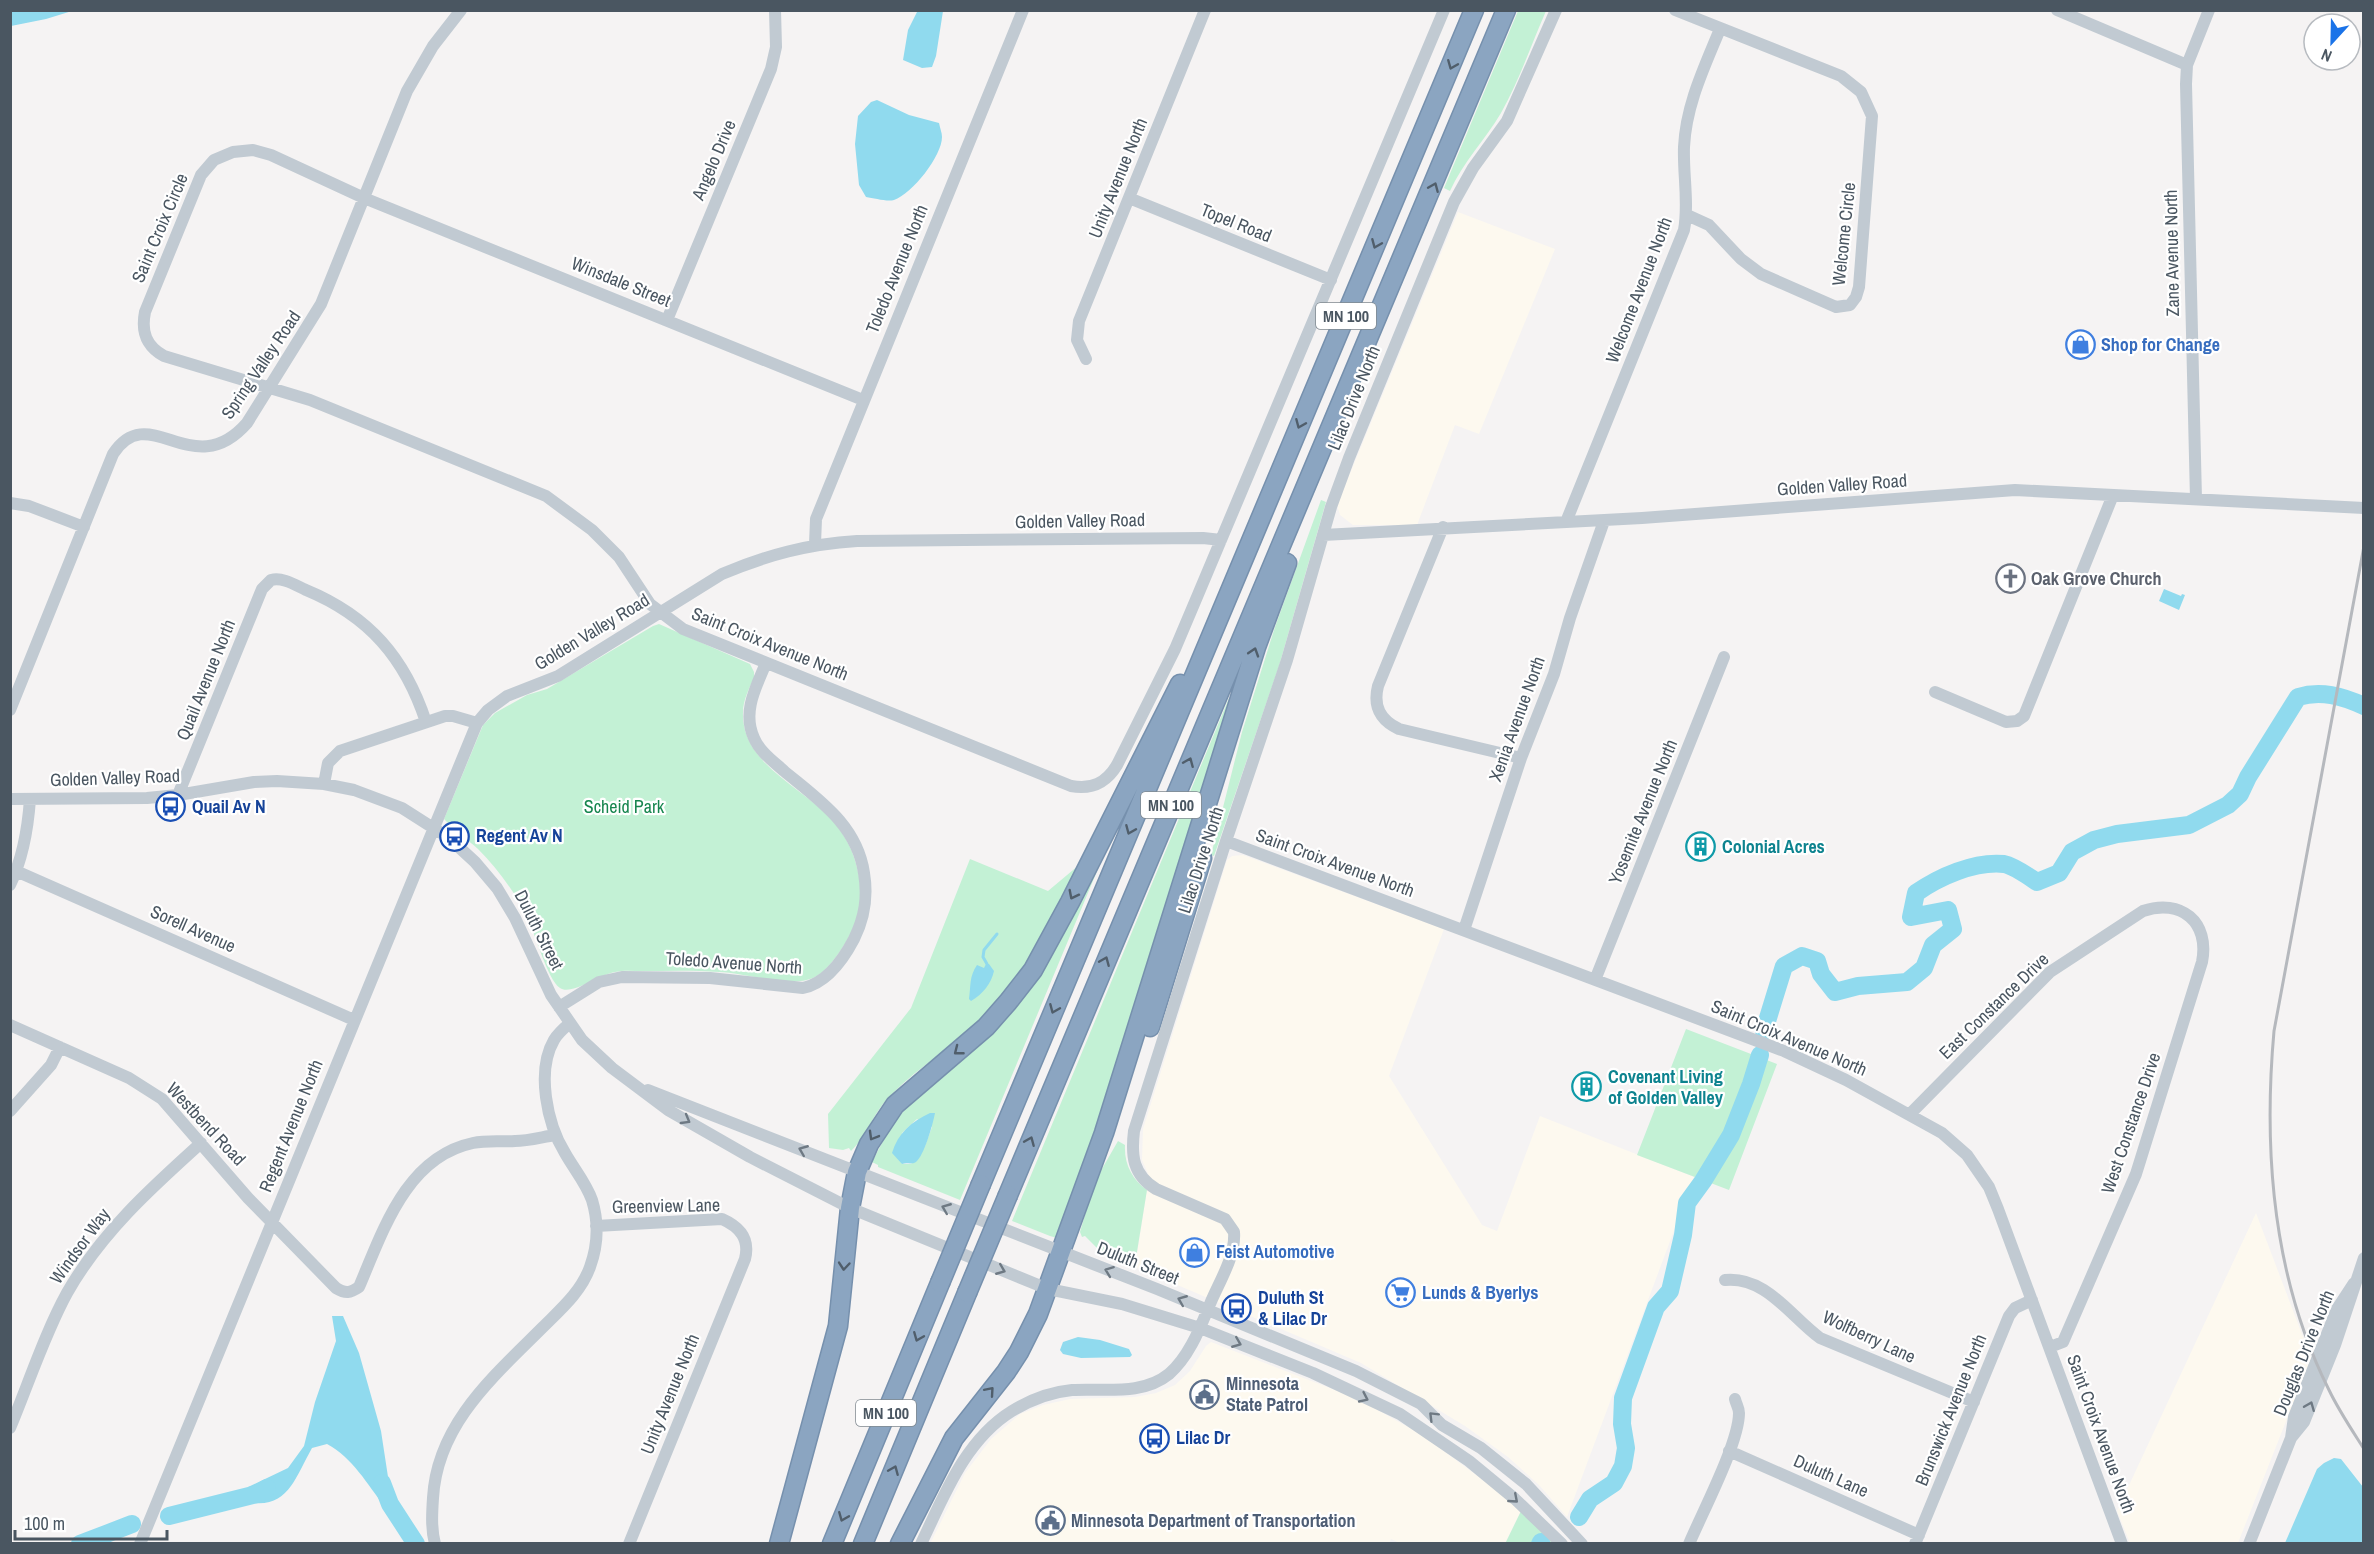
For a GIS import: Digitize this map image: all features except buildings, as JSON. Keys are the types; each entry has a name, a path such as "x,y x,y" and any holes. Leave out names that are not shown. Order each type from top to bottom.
{"highway":[{"name":"MN 100","path":"832,1544 1474,10"},
{"name":"MN 100","path":"863,1544 1109,950 1338,415 1506,10"},
{"path":"900,1544 954,1438 1019,1352 1030,1333 1048,1289 1108,1122 1241,693 1276,591 1308,509 1338,415"},
{"path":"779,1544 838,1326 850,1208 857,1172 868,1144 895,1105 986,1027 1033,970 1070,902 1175,692 1218,621"}],"street":[{"name":"Spring Valley Road","path":"10,710 113,454 126,439 135,434 145,432 183,445 205,447 215,445 237,434 247,423 321,304 411,82 433,46 461,10"},
{"name":"Angelo Drive","path":"667,320 771,69 776,48 775,10"},
{"name":"Toledo Avenue North","path":"815,544 816,519 1023,10"},
{"name":"Unity Avenue North","path":"1086,359 1077,340 1079,321 1205,10"},
{"path":"1221,540 1444,10"},
{"name":"Lilac Drive North","path":"921,1544 963,1462 980,1438 1004,1417 1028,1402 1055,1393 1070,1390 1136,1388 1152,1384 1169,1373 1180,1362 1200,1328 1231,1256 1234,1232 1225,1219 1148,1184 1134,1164 1132,1151 1134,1131 1226,841 1287,660 1323,535 1349,458 1454,202 1473,168 1507,121 1556,10"},
{"path":"1675,10 1720,29"},
{"path":"2057,10 2187,65"},
{"name":"Zane Avenue North","path":"2196,499 2187,65 2209,10"},
{"name":"Welcome Circle","path":"1687,215 1709,225 1741,259 1761,274 1836,308 1850,305 1856,297 1859,287 1872,116 1861,92 1841,76 1720,29"},
{"name":"Welcome Avenue North","path":"1566,522 1677,249 1687,215 1683,170 1686,125 1696,87 1720,29"},
{"name":"Saint Croix Circle","path":"269,386 164,356 146,340 142,322 145,312 196,184 214,160 233,152 253,150 271,155 364,198"},
{"name":"Winsdale Street","path":"364,198 863,400"},
{"name":"Topel Road","path":"1128,198 1331,280"},
{"name":"Saint Croix Avenue North","path":"269,386 310,400 546,496 578,518 612,550 650,604 682,630 1071,786 1089,788 1111,775 1174,649 1221,540"},
{"name":"Golden Valley Road","path":"1323,535 1443,527 1604,521 2015,490 2364,508"},
{"path":"1935,692 2006,722 2017,721 2024,716 2113,495"},
{"path":"10,502 29,506 84,527"},
{"name":"Xenia Avenue North","path":"1464,930 1521,758 1554,674 1570,618 1604,521"},
{"path":"1443,527 1378,686 1377,707 1389,724 1399,729 1521,758"},
{"name":"Golden Valley Road","path":"477,723 488,710 507,696 558,676 722,574 752,562 815,544 857,541 1203,538 1221,540"},
{"name":"Quail Avenue North","path":"178,795 262,589 271,580 282,580 332,602 378,636 406,674 426,723"},
{"name":"Yosemite Avenue North","path":"1595,980 1724,657"},
{"name":"Toledo Avenue North","path":"559,1007 599,982 622,977 716,978 803,988 817,984 824,979 847,952 865,912 867,888 863,863 855,842 841,820 768,758 754,738 750,729 750,710 754,692 766,663"},
{"path":"324,784 328,763 340,751 453,716 477,723"},
{"name":"Regent Avenue North","path":"140,1544 477,723"},
{"name":"Golden Valley Road","path":"10,799 147,798 254,782 324,784"},
{"name":"Duluth Street","path":"324,784 377,797 402,808 433,826 475,862 497,888 515,918 539,973 570,1023 596,1053 668,1110 816,1193 850,1208 1048,1289 1122,1304 1200,1328 1313,1373 1400,1414 1469,1461 1515,1499 1562,1544"},
{"path":"10,885 27,828 30,799"},
{"name":"Saint Croix Avenue North","path":"1226,841 1784,1051 1829,1071 1942,1133 1967,1155 1989,1187 2122,1544"},
{"name":"Sorell Avenue","path":"16,871 354,1020"},
{"name":"East Constance Drive","path":"1910,1114 2050,972 2143,911 2156,907 2181,910 2191,917 2202,931"},
{"name":"West Constance Drive","path":"2050,1347 2063,1342 2136,1174 2202,962 2205,949 2202,931"},
{"path":"435,1544 432,1511 434,1483 440,1456 452,1430 466,1407 580,1288 595,1254 596,1226 591,1198 555,1135 544,1084 551,1046 558,1034 570,1023"},
{"name":"Westbend Road","path":"10,1025 146,1087 176,1113 272,1222 336,1288 344,1293 350,1293 359,1287 392,1211 406,1190 442,1155 459,1146 476,1142 516,1141 555,1135"},
{"path":"10,1111 51,1065 60,1047"},
{"name":"Duluth Street","path":"638,1087 1061,1252 1356,1371 1421,1404 1442,1425 1481,1448 1526,1484 1582,1544"},
{"name":"Windsor Way","path":"10,1428 54,1321 81,1270 129,1210 201,1143"},
{"name":"Greenview Lane","path":"596,1226 722,1219 732,1223 745,1238 747,1249 745,1259"},
{"name":"Douglas Drive North","path":"2249,1544 2291,1438 2294,1417 2337,1309 2354,1283 2364,1258"},
{"name":"Unity Avenue North","path":"629,1544 745,1259"},
{"name":"Wolfberry Lane","path":"1725,1280 1739,1279 1754,1283 1770,1293 1820,1338 1974,1402"},
{"name":"Brunswick Avenue North","path":"1917,1539 2009,1316 2015,1308 2032,1300"},
{"path":"1689,1544 1729,1451 1739,1412 1735,1400"},
{"name":"Duluth Lane","path":"1729,1451 1917,1539"}],"shaded area":[{"path":"1458,212 1555,249 1479,434 1455,425 1417,525 1353,525 1340,515 1337,505"},
{"path":"1243,855 1444,929 1389,1076 1482,1225 1497,1231 1540,1116 1694,1177 1567,1517 1539,1485 1508,1457 1465,1426 1361,1363 1135,1267 1149,1176 1142,1160 1143,1129 1227,860 1232,856"},
{"path":"2256,1213 2311,1358 2238,1543 2130,1543 2117,1511"},
{"path":"1211,1342 1358,1399 1422,1435 1522,1509 1505,1543 1402,1544 1391,1539 1389,1544 930,1544 965,1473 991,1439 1020,1414 1043,1405 1070,1399 1135,1397 1156,1393 1175,1385 1190,1371"}],"green space":[{"path":"1518,11 1546,11 1501,113 1461,170 1450,191 1444,188"},
{"path":"1321,500 1326,502 1279,666 1214,856 1211,855 1242,732 1275,627"},
{"name":"Scheid Park","path":"659,624 750,664 754,678 745,699 743,712 745,730 752,746 762,760 776,773 832,820 852,851 861,892 857,920 834,959 813,978 803,981 780,981 719,972 618,971 579,987 565,990 560,988 550,975 530,923 511,889 485,856 444,819 483,725 495,713 527,695 547,689"},
{"path":"1229,698 1234,700 1111,1095 1057,1238 1050,1236 1012,1221"},
{"path":"1110,840 960,1200 878,1167 872,1162 891,1126 914,1098 973,1044","holes":["917,1119 932,1127 925,1146 911,1164 902,1164 900,1160 902,1133"]},
{"path":"970,859 1048,891 1079,865 1038,950 1006,997 979,1024 919,1070 891,1095 851,1151 849,1148 843,1150 829,1148 828,1114 911,1008"},
{"path":"1686,1029 1777,1064 1729,1190 1637,1155"},
{"path":"1118,1141 1125,1145 1126,1158 1133,1176 1147,1190 1135,1264 1098,1249 1085,1236 1082,1237 1080,1232 1095,1181"},
{"path":"1522,1509 1554,1544 1505,1544"}],"water":[{"path":"11,10 72,10 72,11 11,26"},
{"path":"918,10 943,11 936,56 932,67 922,68 903,60 908,30"},
{"path":"877,100 909,115 939,123 942,135 941,145 932,164 909,190 894,200 866,197 859,185 855,144 858,116 871,102"},
{"path":"2164,589 2181,596 2185,595 2179,610 2159,601"},
{"path":"986,964 989,964 994,971 993,976 986,988 971,1001 969,999 973,973 977,965 984,968"},
{"path":"930,1113 935,1113 919,1159 916,1162 902,1164 892,1153 898,1140 911,1124"},
{"path":"332,1316 343,1316 359,1353 381,1431 392,1503 385,1507 352,1464 327,1444 312,1448 294,1482 279,1498 270,1502 258,1503 243,1501 248,1487 288,1468 304,1446 315,1402 336,1341"},
{"path":"1078,1337 1100,1340 1129,1349 1132,1355 1130,1357 1081,1358 1063,1354 1060,1350 1063,1342"},
{"path":"2334,1458 2341,1459 2363,1487 2363,1543 2285,1543 2317,1469"}],"waterway":[{"path":"1764,1031 1784,966 1802,956 1817,961 1821,974 1835,992 1858,986 1907,982 1924,968 1933,945 1953,929 1948,910 1911,917 1916,893 1935,881 1957,871 1981,865 2004,864 2037,882 2059,873 2072,852 2094,840 2117,834 2189,825 2228,805 2240,794 2248,777 2298,697 2315,694 2331,695 2364,706"},
{"path":"987,964 983,957 984,950 997,934"},
{"path":"1579,1517 1590,1499 1614,1483 1623,1466 1626,1448 1622,1424 1623,1398 1656,1307 1670,1291 1683,1235 1687,1203 1731,1135 1760,1055"},
{"path":"382,1483 390,1504 416,1544"},
{"path":"169,1516 257,1494 267,1488"},
{"path":"80,1544 132,1524"}],"railway":[{"path":"2364,546 2274,1031 2270,1123 2276,1215 2295,1304 2310,1348 2329,1390 2364,1449"}],"place":[{"name":"Shop for Change","path":"2080,345"},
{"name":"Oak Grove Church","path":"2010,579"},
{"name":"Quail Av N","path":"171,807"},
{"name":"Regent Av N","path":"455,836"},
{"name":"Colonial Acres","path":"1701,847"},
{"name":"Covenant Living of Golden Valley","path":"1587,1087"},
{"name":"Feist Automotive","path":"1195,1252"},
{"name":"Lunds & Byerlys","path":"1401,1293"},
{"name":"Duluth St & Lilac Dr","path":"1237,1308"},
{"name":"Minnesota State Patrol","path":"1205,1394"},
{"name":"Lilac Dr","path":"1155,1438"},
{"name":"Minnesota Department of Transportation","path":"1050,1521"}]}
